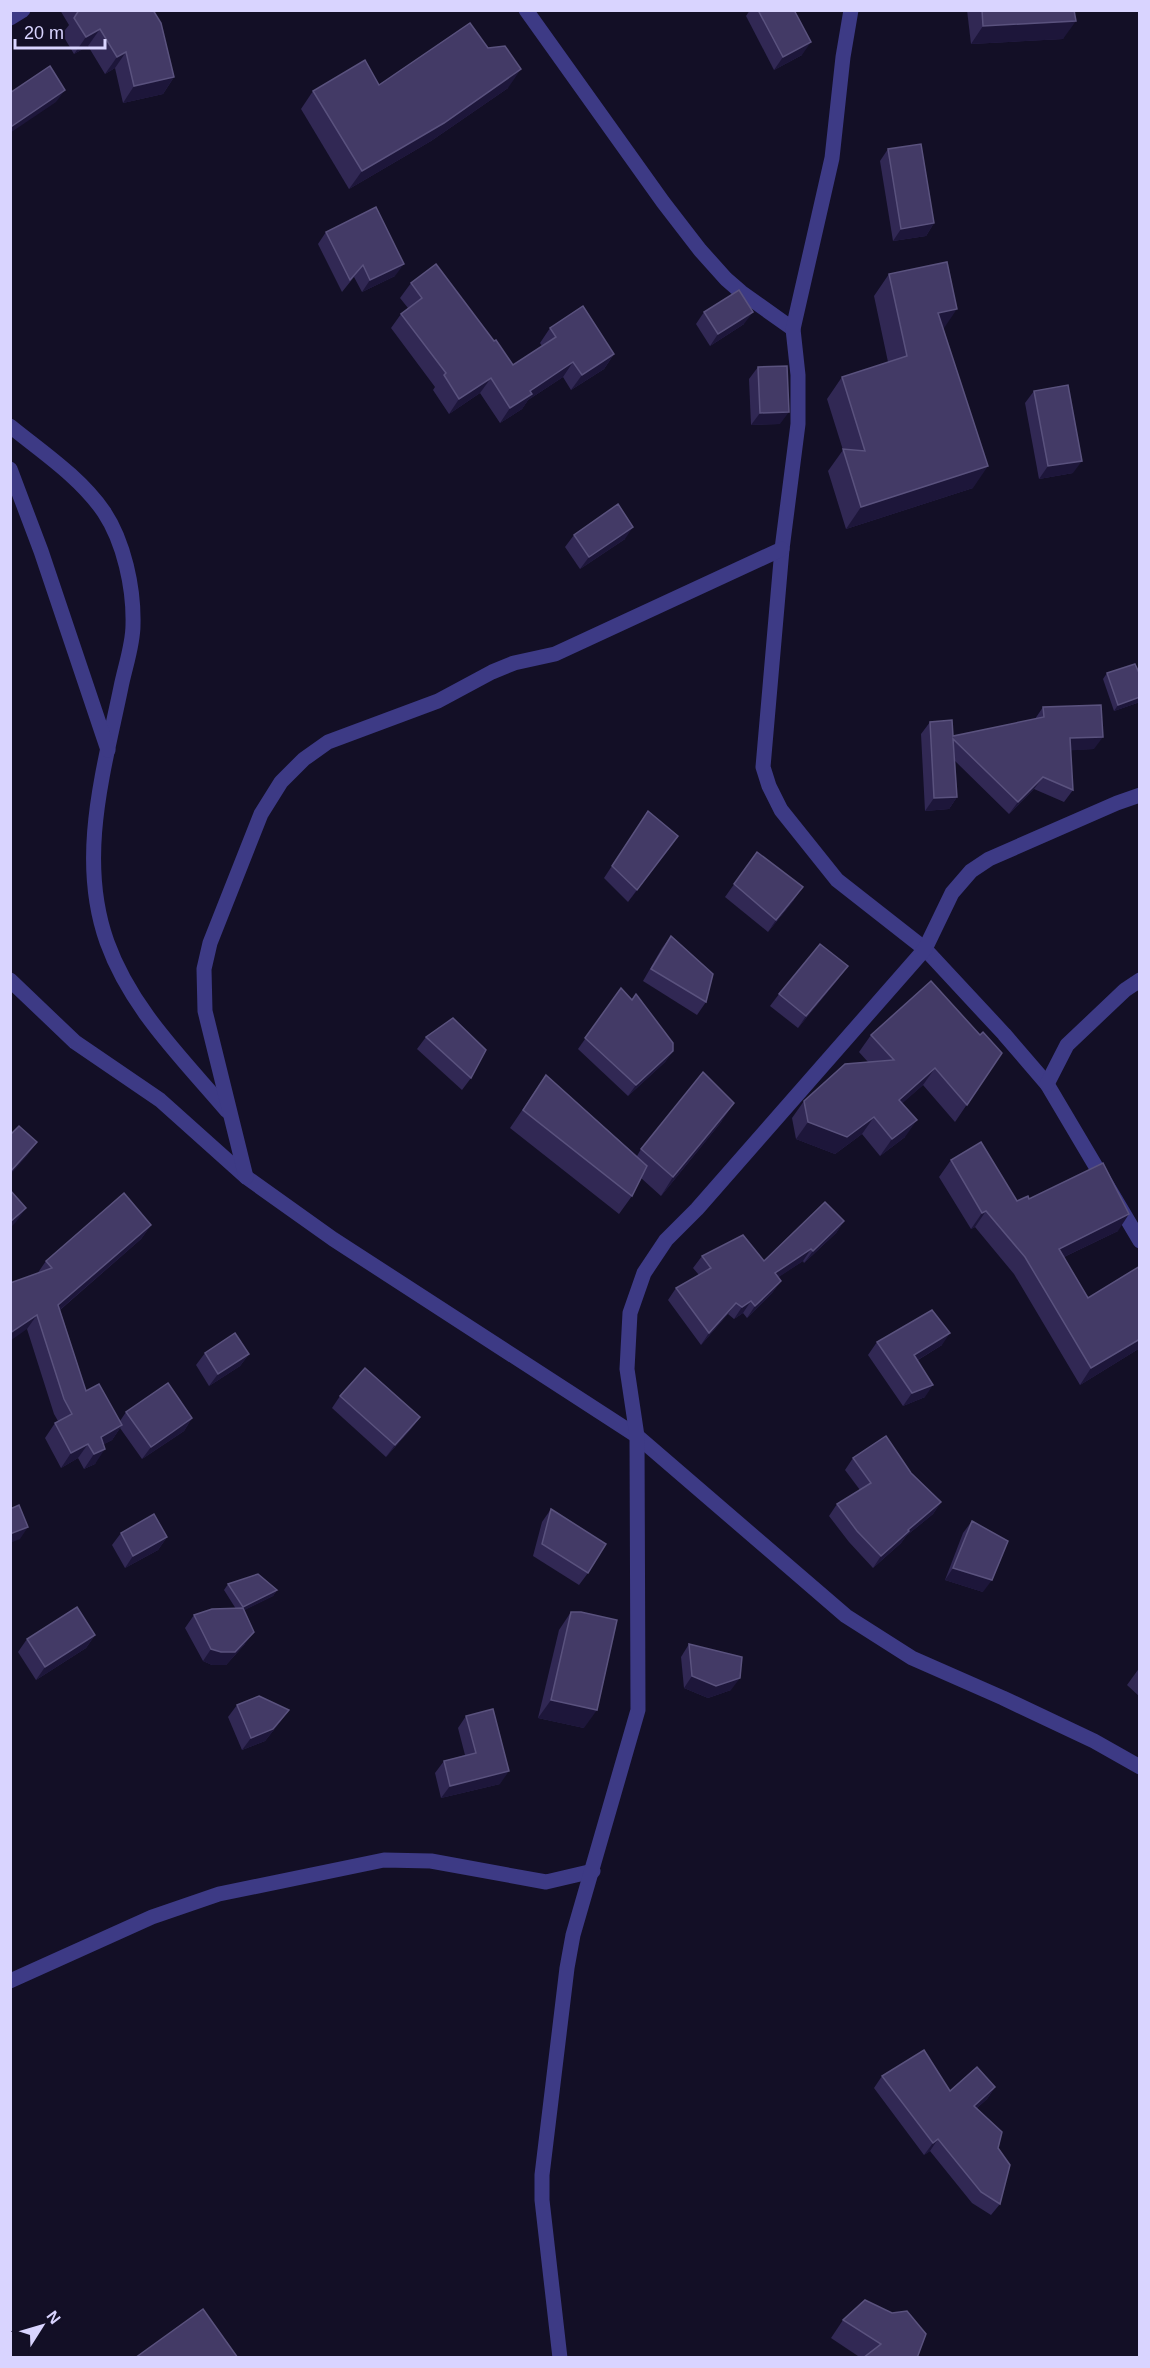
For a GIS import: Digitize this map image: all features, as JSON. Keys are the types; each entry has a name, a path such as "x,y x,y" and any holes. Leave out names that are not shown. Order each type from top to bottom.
{"street":[{"path":"10,18 23,10"},
{"path":"526,10 700,250 741,292 793,328"},
{"path":"851,10 843,57 832,158 793,328 798,375 798,424 782,549 763,767 769,786 781,810 837,880 925,949 1047,1084 1140,1241"},
{"path":"10,426 93,497 105,514 119,544 130,583 134,626 98,806 93,850 95,888 107,940 135,999 151,1022 231,1115"},
{"path":"10,469 41,551 108,750"},
{"path":"246,1177 205,1011 204,969 210,943 261,814 281,782 304,759 328,742 438,701 513,663 555,654 782,549"},
{"path":"560,2358 542,2200 542,2175 573,1935 638,1710 636,1436 627,1369 630,1313 644,1273 666,1240 697,1209 925,949 952,893 971,871 1011,850 1117,802 1140,795"},
{"path":"10,980 75,1042 160,1100 246,1177 352,1252 636,1436 846,1616 912,1658 1094,1741 1140,1767"},
{"path":"1047,1084 1067,1045 1125,990 1140,980"},
{"path":"10,1981 152,1917 219,1894 384,1860 431,1861 546,1882 593,1871"}],"building":[{"path":"79,10 153,10 161,23 174,77 134,86 126,52 117,57 100,29 86,37 74,18"},
{"path":"758,10 794,10 811,42 783,57"},
{"path":"982,10 1074,10 1076,21 983,26"},
{"path":"470,23 488,48 505,46 521,69 444,123 362,171 313,91 365,60 379,85"},
{"path":"50,66 65,90 12,126 10,124 10,93"},
{"path":"921,144 934,223 901,229 888,149"},
{"path":"376,207 404,264 370,280 363,265 350,280 326,232"},
{"path":"947,262 957,309 938,313 988,466 861,507 843,449 865,451 842,377 907,356 889,274"},
{"path":"436,264 513,365 556,337 550,328 583,306 614,354 582,375 573,362 530,391 532,394 510,408 491,378 459,399 444,375 446,373 401,314 422,298 411,283"},
{"path":"739,290 753,312 718,334 704,312"},
{"path":"787,366 789,412 760,413 758,367"},
{"path":"1068,385 1082,461 1048,466 1034,391"},
{"path":"618,504 633,527 589,557 574,535"},
{"path":"1135,664 1140,675 1140,697 1118,705 1107,673"},
{"path":"1101,705 1103,737 1070,738 1073,790 1043,777 1018,802 953,739 957,797 934,798 930,722 952,720 953,736 1044,717 1043,707"},
{"path":"648,811 678,836 637,890 612,866"},
{"path":"757,852 803,887 776,920 734,884"},
{"path":"671,936 713,974 706,1002 651,969"},
{"path":"820,944 848,966 806,1016 779,994"},
{"path":"931,981 980,1035 983,1032 1002,1053 967,1105 935,1068 899,1100 917,1120 892,1139 874,1117 847,1137 808,1122 804,1101 845,1064 894,1060 871,1035"},
{"path":"621,988 632,1000 636,994 673,1043 673,1051 636,1085 585,1038"},
{"path":"453,1018 486,1050 471,1078 426,1037"},
{"path":"703,1072 734,1103 673,1177 641,1149"},
{"path":"546,1075 647,1166 632,1196 523,1110"},
{"path":"19,1126 37,1142 10,1172 10,1135"},
{"path":"981,1142 1017,1201 1028,1196 1029,1199 1103,1163 1129,1214 1059,1249 1088,1298 1140,1266 1140,1339 1091,1368 1025,1257 986,1211 982,1213 951,1160"},
{"path":"10,1190 26,1208 10,1222"},
{"path":"124,1193 151,1225 58,1305 86,1391 99,1384 122,1425 101,1437 105,1449 94,1454 88,1444 71,1453 55,1423 72,1414 64,1399 37,1315 10,1333 10,1283 52,1268 46,1261"},
{"path":"825,1202 844,1221 813,1251 811,1249 775,1273 781,1281 755,1306 751,1301 742,1307 736,1303 709,1333 676,1288 711,1268 702,1256 743,1235 764,1261"},
{"path":"932,1310 950,1333 914,1355 933,1385 912,1393 877,1342"},
{"path":"235,1333 249,1354 218,1374 205,1353"},
{"path":"365,1368 420,1417 395,1445 340,1396"},
{"path":"168,1383 192,1418 151,1447 126,1412"},
{"path":"886,1436 911,1473 941,1502 881,1556 857,1531 837,1504 871,1483 853,1458"},
{"path":"19,1505 28,1527 10,1534 10,1509"},
{"path":"551,1509 606,1544 588,1573 542,1544"},
{"path":"154,1514 167,1537 133,1556 121,1533"},
{"path":"972,1521 1008,1541 992,1580 953,1568"},
{"path":"258,1574 277,1590 243,1607 228,1584"},
{"path":"77,1607 95,1635 45,1667 27,1639"},
{"path":"243,1608 254,1632 235,1652 211,1649 194,1615 212,1609"},
{"path":"571,1612 617,1620 597,1710 551,1700"},
{"path":"689,1644 742,1657 740,1678 716,1686 692,1676"},
{"path":"259,1696 289,1710 273,1729 251,1738 237,1705"},
{"path":"493,1709 509,1771 450,1786 444,1761 476,1753 466,1716"},
{"path":"924,2050 950,2091 977,2067 995,2087 974,2106 1002,2132 998,2148 1010,2165 1000,2204 981,2192 938,2139 933,2143 882,2076"},
{"path":"865,2300 892,2313 907,2311 926,2334 917,2358 863,2358 881,2344 843,2320"},
{"path":"203,2309 238,2358 135,2358"}]}
